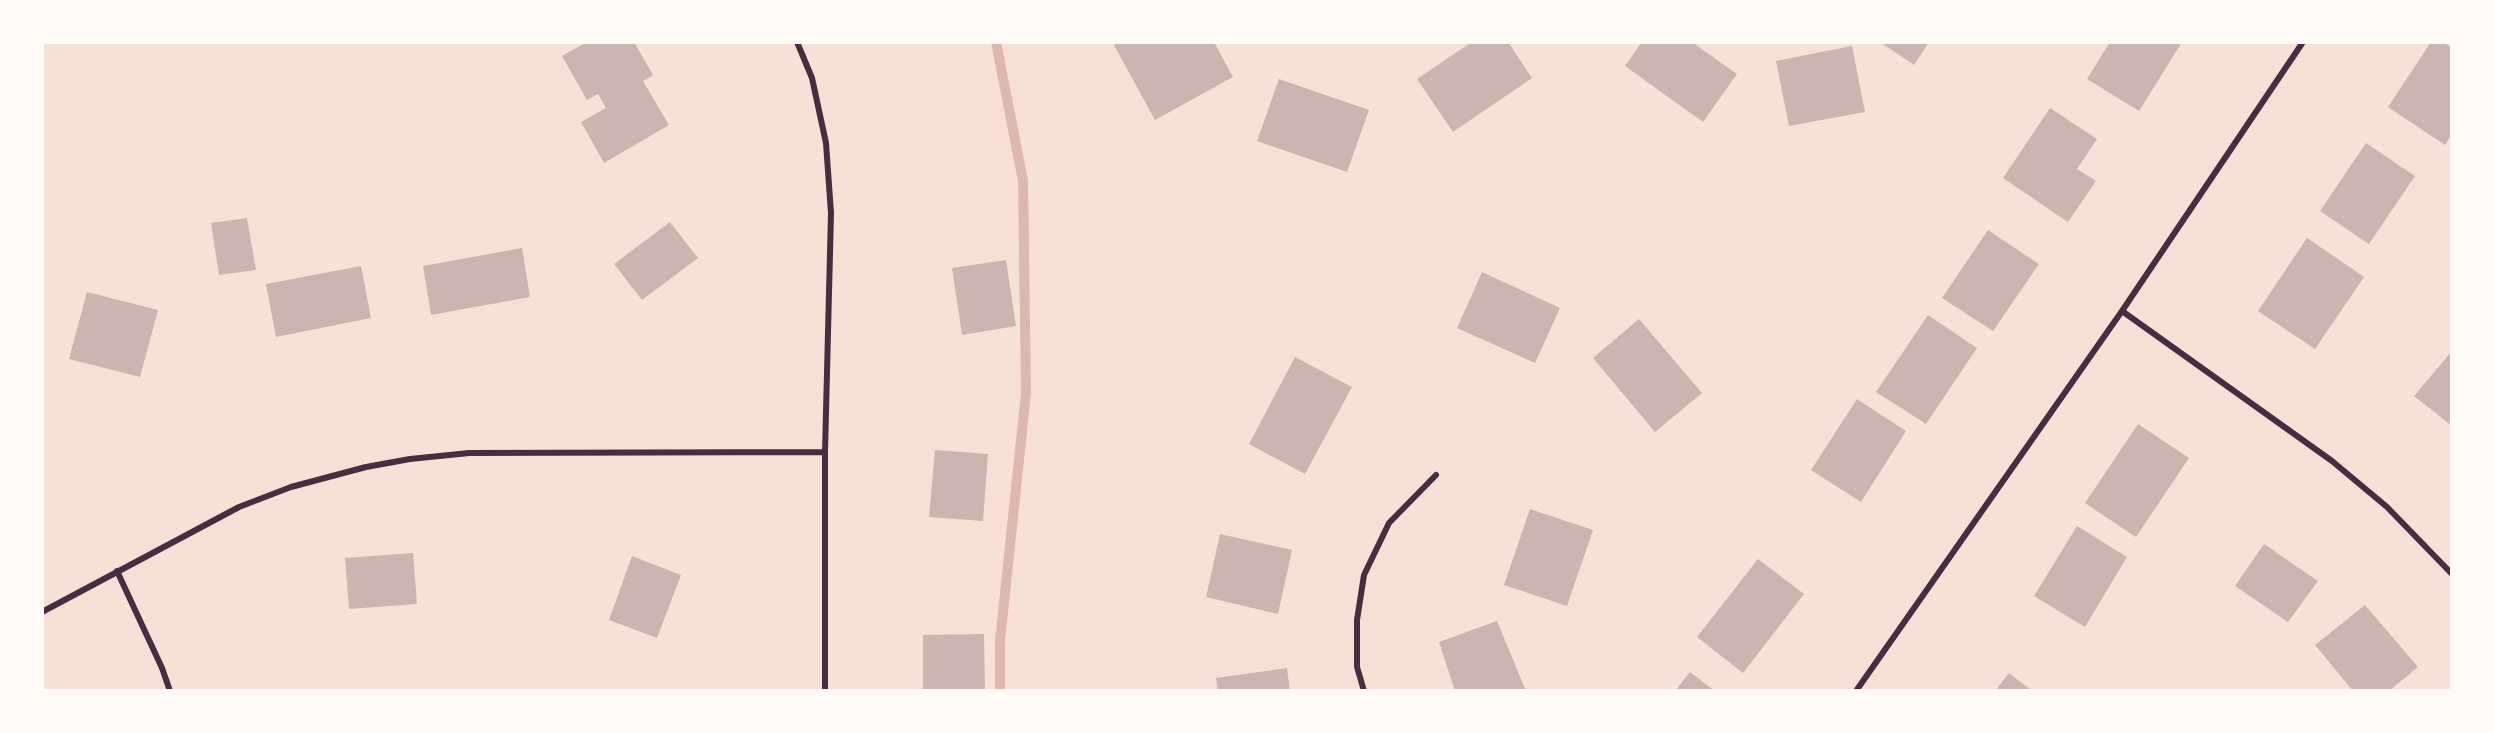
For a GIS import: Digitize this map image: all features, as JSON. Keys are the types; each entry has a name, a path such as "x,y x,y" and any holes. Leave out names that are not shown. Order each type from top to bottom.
{"street":[{"path":"797,42 812,78 826,143 831,213 825,452 825,691"},
{"path":"1856,691 2122,311 2303,42"},
{"path":"2122,311 2152,335 2332,461 2387,507 2452,574"},
{"path":"42,612 239,507 291,487 366,467 410,459 469,453 825,452"},
{"path":"1364,691 1357,667 1357,620 1364,575 1389,523 1436,475"},
{"path":"117,571 162,668 170,691"}],"building":[{"path":"587,42 634,42 653,75 643,81 669,125 604,163 581,122 606,108 598,94 587,100 562,56"},
{"path":"1119,42 1214,42 1233,77 1155,120 1114,45"},
{"path":"1472,42 1508,42 1532,78 1453,132 1417,79"},
{"path":"1642,42 1692,42 1737,74 1703,122 1625,66"},
{"path":"1880,42 1929,42 1914,65"},
{"path":"2110,42 2182,42 2139,111 2087,79"},
{"path":"2431,42 2443,42 2452,48 2452,134 2445,145 2388,107"},
{"path":"1852,46 1865,112 1789,126 1776,61"},
{"path":"1279,79 1369,110 1347,172 1257,141"},
{"path":"2050,108 2097,139 2077,169 2096,181 2068,222 2003,178"},
{"path":"2366,143 2415,176 2369,244 2320,211"},
{"path":"247,218 256,270 219,275 211,223"},
{"path":"670,222 698,258 642,300 614,264"},
{"path":"1988,230 2039,264 1993,331 1942,298"},
{"path":"2307,238 2364,277 2315,349 2258,311"},
{"path":"522,248 530,297 431,315 423,266"},
{"path":"1006,260 1016,326 962,335 952,268"},
{"path":"361,266 371,318 276,337 266,284"},
{"path":"1482,272 1560,308 1535,363 1457,328"},
{"path":"87,292 158,310 140,377 69,359"},
{"path":"1928,315 1977,348 1926,424 1876,392"},
{"path":"1639,319 1702,393 1655,432 1593,358"},
{"path":"2452,351 2452,426 2414,396"},
{"path":"1295,357 1352,387 1305,474 1249,444"},
{"path":"1857,399 1906,431 1861,502 1811,470"},
{"path":"2138,424 2189,458 2136,537 2085,503"},
{"path":"935,450 988,454 983,521 929,517"},
{"path":"1530,509 1593,530 1567,606 1504,585"},
{"path":"2077,526 2127,557 2085,627 2034,596"},
{"path":"1220,534 1292,550 1278,614 1206,597"},
{"path":"2264,544 2318,581 2288,622 2235,586"},
{"path":"413,553 417,604 349,609 345,558"},
{"path":"632,556 681,575 657,638 609,620"},
{"path":"1758,559 1804,594 1743,673 1697,637"},
{"path":"2365,605 2418,667 2389,691 2353,691 2315,645"},
{"path":"1497,621 1526,691 1455,691 1439,642"},
{"path":"984,634 985,691 923,691 923,635"},
{"path":"1287,668 1290,691 1218,691 1216,678"},
{"path":"1690,672 1715,691 1675,691"},
{"path":"2009,673 2032,691 1995,691"}],"waterway":[{"path":"996,42 1023,181 1026,393 1000,641 1000,691"}]}
